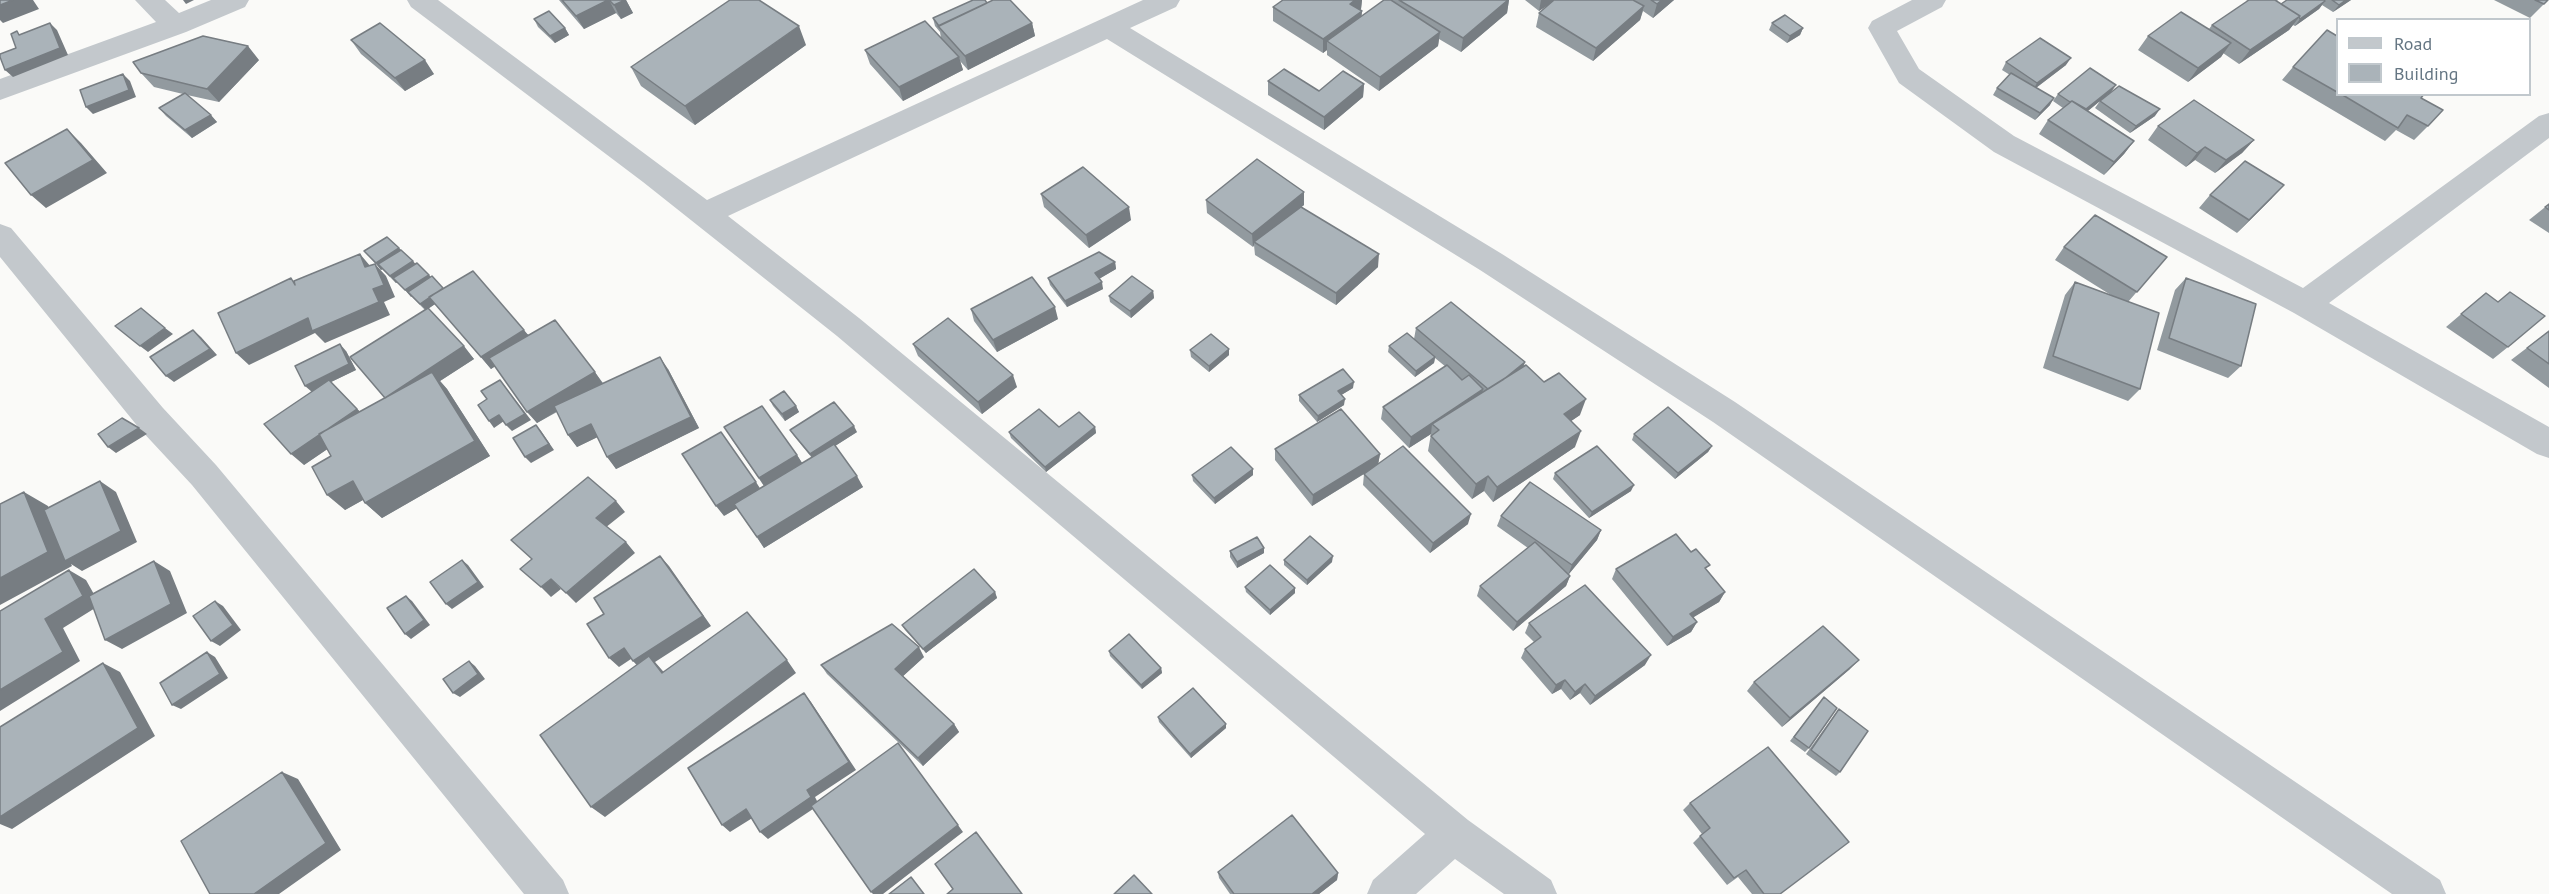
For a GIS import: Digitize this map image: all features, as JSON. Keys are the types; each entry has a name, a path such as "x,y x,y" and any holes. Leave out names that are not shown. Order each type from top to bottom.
{"street":[{"path":"148,0 176,25"},
{"path":"0,90 176,25 236,0"},
{"path":"420,0 704,214 848,327 1454,834 1537,894"},
{"path":"704,214 1167,0"},
{"path":"1932,0 1882,28 1909,76 2004,144 2305,304 2549,444"},
{"path":"1108,27 1491,262 1724,412 2427,894"},
{"path":"2305,304 2549,123"},
{"path":"0,236 151,418 204,475 549,894"},
{"path":"1387,894 1454,834"}],"building":[{"path":"0,0 13,0 0,5"},
{"path":"562,0 608,0 576,16"},
{"path":"609,0 625,0 614,5"},
{"path":"730,0 759,0 799,26 685,106 631,67"},
{"path":"973,0 985,0 987,3 939,26 933,18"},
{"path":"993,0 1010,0 1032,23 965,56 938,26"},
{"path":"1283,0 1355,0 1350,4 1362,11 1323,39 1273,7"},
{"path":"1384,0 1391,0 1440,32 1380,77 1327,41"},
{"path":"1399,0 1508,0 1463,38"},
{"path":"1554,0 1633,0 1644,6 1596,48 1539,13"},
{"path":"2249,0 2275,0 2300,16 2250,50 2212,25"},
{"path":"2287,0 2325,1 2300,19 2300,16 2281,4"},
{"path":"2332,0 2346,0 2339,5"},
{"path":"2535,0 2548,0 2544,4"},
{"path":"549,11 565,28 550,36 534,19"},
{"path":"2181,12 2231,43 2198,68 2148,36"},
{"path":"1785,15 1803,28 1790,36 1772,23"},
{"path":"925,21 959,57 899,87 865,50"},
{"path":"50,23 60,48 5,70 0,54 16,48 11,34 17,31 19,35"},
{"path":"380,23 425,60 395,78 351,40"},
{"path":"2327,30 2336,35 2336,91 2293,67"},
{"path":"203,36 248,46 207,89 141,73 133,62"},
{"path":"2040,38 2071,58 2037,83 2006,62"},
{"path":"2090,68 2116,85 2086,109 2058,94"},
{"path":"1284,69 1319,91 1343,71 1364,84 1324,117 1268,81"},
{"path":"2011,73 2054,98 2040,113 1997,88"},
{"path":"123,74 129,90 86,107 80,90"},
{"path":"2119,86 2160,109 2136,126 2100,101"},
{"path":"185,93 211,115 185,130 159,108"},
{"path":"2344,96 2422,96 2421,98 2443,110 2428,126 2407,115 2398,128"},
{"path":"2194,100 2254,140 2226,160 2205,147 2197,153 2158,126"},
{"path":"2072,101 2134,141 2114,162 2048,120"},
{"path":"67,129 93,160 31,195 5,163"},
{"path":"1257,159 1304,192 1252,234 1206,200"},
{"path":"2245,161 2284,185 2249,220 2210,195"},
{"path":"1083,167 1129,207 1086,235 1041,194"},
{"path":"1301,207 1379,254 1336,293 1254,242"},
{"path":"2095,215 2167,257 2137,292 2064,247"},
{"path":"387,237 399,248 376,263 364,251"},
{"path":"401,250 413,261 390,276 378,264"},
{"path":"1099,252 1115,262 1095,273 1102,282 1065,301 1048,278"},
{"path":"360,254 365,267 375,264 384,285 373,289 379,302 312,331 308,318 236,353 218,313 291,278 295,285 294,281"},
{"path":"417,263 429,275 405,290 393,278"},
{"path":"473,271 524,330 481,357 429,297"},
{"path":"432,276 443,288 420,304 408,292"},
{"path":"1132,276 1153,291 1130,311 1109,296"},
{"path":"1032,277 1055,307 993,340 971,309"},
{"path":"2186,278 2256,304 2241,366 2169,338"},
{"path":"2075,282 2159,313 2140,389 2053,356"},
{"path":"2510,292 2545,316 2508,347 2461,314 2486,293 2498,302"},
{"path":"1451,302 1525,362 1488,389 1416,328"},
{"path":"141,308 165,328 140,346 115,326"},
{"path":"428,308 464,346 385,398 350,357"},
{"path":"948,318 1013,375 978,402 913,344"},
{"path":"555,320 595,372 527,412 489,358"},
{"path":"193,330 210,349 166,376 150,357"},
{"path":"2549,331 2549,364 2527,348"},
{"path":"1407,333 1435,357 1416,371 1389,346"},
{"path":"1211,334 1229,349 1209,366 1190,350"},
{"path":"340,344 349,364 305,386 295,366"},
{"path":"660,357 691,417 607,457 591,424 568,435 554,406"},
{"path":"1447,365 1462,380 1469,375 1483,389 1411,437 1383,407"},
{"path":"1526,365 1544,382 1559,373 1586,399 1564,414 1581,431 1497,487 1488,476 1476,484 1431,436 1439,430 1432,424"},
{"path":"1343,369 1354,382 1338,391 1345,399 1318,416 1299,395"},
{"path":"432,372 475,441 365,503 353,481 327,495 312,467 331,456 319,434"},
{"path":"329,380 357,409 291,454 264,424"},
{"path":"500,380 525,414 506,425 499,415 489,421 478,405 487,399 481,391"},
{"path":"784,391 796,406 782,414 770,400"},
{"path":"834,402 854,426 810,454 790,430"},
{"path":"762,406 797,455 759,478 724,427"},
{"path":"1668,407 1712,446 1678,473 1634,434"},
{"path":"1039,409 1059,427 1079,412 1095,427 1045,467 1009,432"},
{"path":"1341,409 1380,454 1313,495 1275,449"},
{"path":"122,418 139,428 108,447 98,434"},
{"path":"536,425 549,444 525,457 513,438"},
{"path":"721,432 756,482 716,506 682,454"},
{"path":"834,444 857,476 757,537 734,504"},
{"path":"1403,446 1471,514 1433,543 1364,474"},
{"path":"1597,446 1634,485 1592,512 1555,473"},
{"path":"1231,447 1253,469 1214,498 1192,475"},
{"path":"588,477 616,501 596,518 626,542 566,593 551,579 541,587 520,569 532,559 511,540"},
{"path":"100,481 121,531 65,561 44,510"},
{"path":"1530,482 1601,530 1572,565 1501,516"},
{"path":"24,492 48,552 0,578 0,504"},
{"path":"1676,534 1691,552 1696,549 1710,565 1705,568 1725,592 1690,614 1697,622 1673,637 1616,569"},
{"path":"1310,536 1333,556 1307,580 1284,560"},
{"path":"1257,537 1264,548 1237,562 1230,551"},
{"path":"1535,542 1570,576 1517,622 1480,586"},
{"path":"660,556 703,616 633,661 624,648 609,658 587,624 604,614 594,598"},
{"path":"462,560 478,582 446,604 430,582"},
{"path":"154,561 171,604 105,640 89,596"},
{"path":"1270,565 1295,588 1270,610 1245,587"},
{"path":"974,569 995,592 923,649 902,625"},
{"path":"69,570 83,596 45,619 63,652 0,690 0,611"},
{"path":"1585,585 1651,655 1595,696 1585,684 1575,692 1565,680 1556,685 1525,649 1541,637 1529,623"},
{"path":"406,596 424,620 405,634 387,608"},
{"path":"215,601 233,625 211,641 193,616"},
{"path":"747,612 787,660 591,807 540,735 649,656 662,673"},
{"path":"892,624 919,647 895,669 954,724 918,758 821,665"},
{"path":"1823,626 1859,660 1790,718 1754,682"},
{"path":"1129,634 1161,668 1141,685 1109,651"},
{"path":"207,652 220,674 172,705 160,683"},
{"path":"469,661 478,674 453,693 443,679"},
{"path":"103,663 138,728 0,817 0,727"},
{"path":"1193,688 1226,724 1190,754 1158,717"},
{"path":"804,693 849,762 807,790 811,797 760,832 746,809 722,825 688,768"},
{"path":"1824,697 1837,708 1809,748 1794,737"},
{"path":"1839,709 1868,731 1840,772 1811,750"},
{"path":"898,743 958,825 871,892 811,806"},
{"path":"1768,747 1849,842 1780,894 1764,894 1746,870 1734,878 1700,836 1710,828 1690,803"},
{"path":"282,772 326,843 254,894 210,894 181,841"},
{"path":"1292,815 1338,873 1312,894 1234,894 1218,872"},
{"path":"976,832 1022,894 947,894 953,889 935,864"},
{"path":"1134,875 1152,894 1114,894"},
{"path":"911,877 924,894 889,894"}]}
